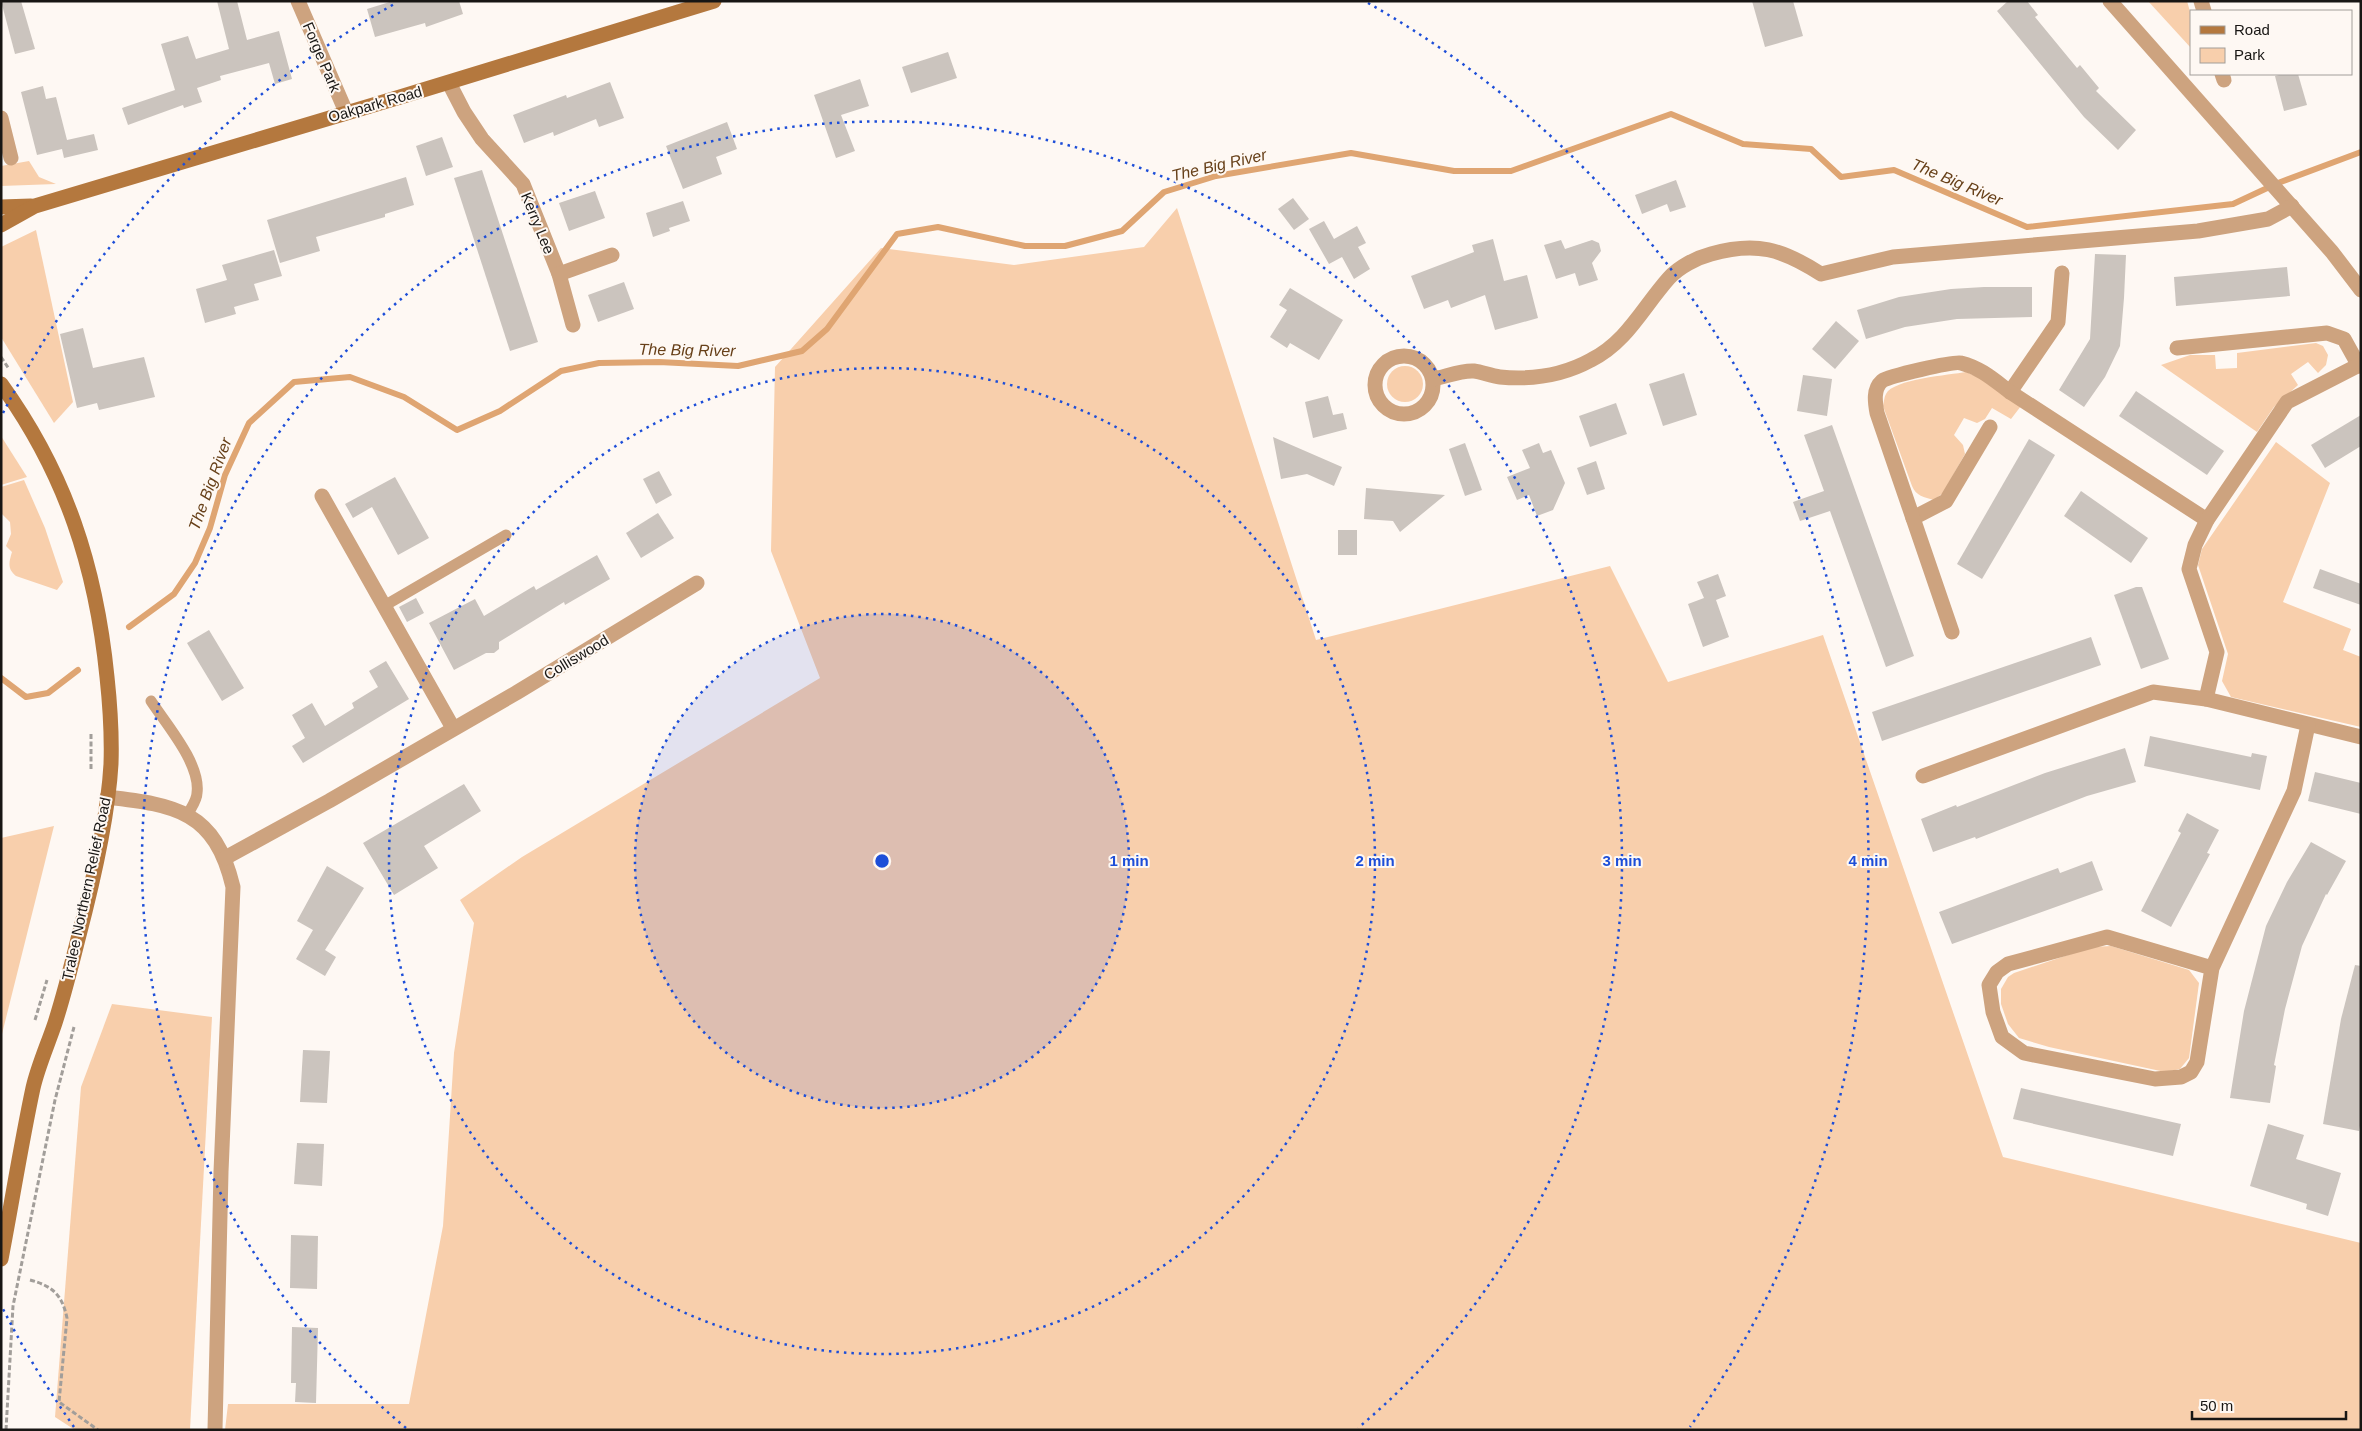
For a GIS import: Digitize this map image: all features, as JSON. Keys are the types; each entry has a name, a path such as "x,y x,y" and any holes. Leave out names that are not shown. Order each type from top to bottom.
{"street":[{"name":"Forge Park","path":"298,1 346,112"},
{"name":"Oakpark Road","path":"35,206 346,112 449,83 714,1"},
{"path":"2110,1 2264,174 2361,290"},
{"name":"Kerry Lee","path":"449,83 464,112 482,139 523,184 559,274 574,325"},
{"path":"1,118 11,158"},
{"path":"1433,379 1472,371 1499,377 1551,377 1592,360 1623,338 1670,277 1696,258 1735,247 1758,247 1780,253 1801,261 1821,274 1893,257 2198,230 2268,219 2287,201"},
{"path":"1,207 35,206"},
{"path":"1,225 35,206"},
{"path":"559,274 612,254"},
{"path":"2010,392 2058,322 2062,273"},
{"path":"2177,348 2327,333 2344,339 2360,365 2288,402 2207,520 2195,545 2189,568 2217,652 2206,699"},
{"path":"1952,632 1877,413 1874,395 1882,381 1896,375 1958,362 1979,368 2010,392 2207,520"},
{"name":"Tralee Northern Relief Road","path":"1,384 29,427 57,478 87,560 103,636 110,705 111,763 105,817 79,937 60,1007 34,1086 1,1259"},
{"path":"1913,518 1946,501 1990,427"},
{"path":"322,496 453,728"},
{"name":"Colliswood","path":"225,858 329,801 541,678 697,583"},
{"path":"1923,776 2153,692 2206,699 2308,726 2361,737"},
{"path":"2212,968 2107,937 2008,964 1997,972 1989,985 1993,1012 2002,1037 2024,1052 2155,1080 2181,1077 2191,1072 2197,1062 2212,968 2294,791 2308,726"},
{"path":"107,798 170,806 188,814 208,832 225,858 233,887 221,1172 215,1430"}],"lane":[{"path":"384,606 506,535"},
{"path":"151,701 190,760 197,777 198,794 188,814"}],"path":[{"path":"91,731 91,774"},
{"path":"34,1025 47,979"},
{"path":"6,1430 13,1306 55,1100 74,1026"},
{"path":"30,1280 47,1285 55,1292 64,1306 67,1318 59,1402 98,1430"}],"green space":[{"path":"2148,1 2187,1 2190,12 2190,47"},
{"path":"29,161 39,177 56,184 1,186 1,166"},
{"path":"1177,208 1316,640 1610,566 1668,682 1823,635 2003,1157 2361,1243 2361,1430 225,1430 228,1404 409,1404 443,1226 454,1053 474,923 460,900 522,857 820,678 771,551 775,367 881,248 1014,265 1144,247"},
{"path":"36,230 73,402 54,423 1,337 1,247"},
{"path":"2316,343 2323,346 2328,355 2326,365 2318,373 2308,362 2291,374 2298,385 2274,407 2257,432 2161,365 2190,355 2215,355 2216,369 2237,368 2237,353"},
{"path":"1405,366 1412,367 1418,371 1422,377 1422,391 1418,397 1412,401 1405,402 1398,401 1392,397 1388,391 1387,384 1388,377 1392,371 1398,367"},
{"path":"1966,372 1978,377 2021,406 2011,419 1992,408 1985,419 1977,423 1964,418 1954,435 1963,445 1965,454 1943,493 1934,500 1918,494 1912,486 1883,406 1884,398 1891,389 1910,381"},
{"path":"1,436 27,477 1,485"},
{"path":"2276,442 2330,483 2283,602 2351,629 2343,650 2361,657 2361,727 2231,697 2222,681 2228,654 2198,565 2202,549"},
{"path":"24,480 45,528 63,582 57,590 16,576 10,568 12,552 6,546 11,534 10,522 1,513 1,487"},
{"path":"54,826 1,1038 1,838"},
{"path":"2111,946 2189,970 2199,983 2189,1058 2180,1069 2165,1072 2049,1047 2019,1038 2008,1024 2001,1004 2001,989 2008,977 2014,973 2092,947"},
{"path":"112,1004 212,1017 190,1430 75,1430 55,1417 81,1087"}],"building":[{"path":"1,1 21,1 35,49 15,54"},
{"path":"217,1 237,1 247,40 279,31 292,79 275,84 269,63 220,76 221,80 197,88 202,102 184,108 183,105 128,125 122,108 175,90 161,44 188,36 196,59 229,49"},
{"path":"393,1 459,1 463,14 426,27 425,23 375,37 367,9"},
{"path":"1752,1 1793,1 1803,36 1765,47"},
{"path":"2008,1 2027,1 2038,15 2035,17 2077,68 2080,65 2099,88 2096,91 2136,130 2118,150 2084,117 1997,11"},
{"path":"948,52 957,78 911,93 902,67"},
{"path":"2298,75 2307,105 2284,111 2275,76"},
{"path":"860,79 869,106 841,115 855,151 836,158 814,95"},
{"path":"610,82 624,118 599,127 596,119 554,136 553,132 524,143 513,115 566,95 567,98"},
{"path":"43,86 46,99 56,97 67,140 94,134 98,150 64,158 62,149 37,155 21,92"},
{"path":"727,122 737,149 716,157 722,174 683,189 666,146"},
{"path":"442,137 453,167 426,176 416,146"},
{"path":"482,170 538,342 510,351 454,178"},
{"path":"406,177 414,205 385,214 385,217 316,237 320,251 280,263 267,220"},
{"path":"1676,180 1686,207 1670,212 1667,204 1642,214 1635,195"},
{"path":"595,191 605,218 569,231 559,203"},
{"path":"1293,198 1309,219 1294,230 1278,209"},
{"path":"683,201 690,221 669,228 670,231 653,237 646,213"},
{"path":"1324,221 1334,239 1357,226 1366,243 1358,247 1370,269 1354,279 1342,257 1329,264 1309,229"},
{"path":"1493,239 1504,281 1527,275 1538,318 1495,330 1485,295 1451,308 1448,300 1424,309 1411,276 1474,252 1472,245"},
{"path":"1561,240 1565,249 1592,240 1599,243 1601,251 1592,263 1598,280 1579,286 1575,273 1556,279 1544,245"},
{"path":"274,250 282,276 254,284 259,300 234,307 236,314 205,323 196,289 227,280 222,265"},
{"path":"2095,254 2126,255 2124,298 2120,346 2105,377 2084,407 2059,390 2090,339"},
{"path":"2287,267 2290,296 2176,306 2174,277"},
{"path":"624,282 634,309 598,322 588,295"},
{"path":"2032,287 2032,317 1957,319 1905,327 1866,339 1857,310 1899,297 1951,289"},
{"path":"1290,288 1343,320 1319,360 1290,343 1287,348 1270,337 1287,310 1279,305"},
{"path":"1836,321 1859,341 1835,369 1812,349"},
{"path":"83,328 93,368 144,357 155,397 99,410 97,403 77,408 60,334"},
{"path":"1684,373 1697,415 1663,426 1649,384"},
{"path":"1803,375 1832,379 1827,416 1797,411"},
{"path":"2136,391 2224,451 2207,475 2119,416"},
{"path":"1328,396 1333,415 1343,413 1347,429 1313,438 1305,402"},
{"path":"1616,403 1627,434 1590,447 1579,416"},
{"path":"2361,415 2361,446 2325,468 2311,445"},
{"path":"1832,425 1914,656 1886,667 1830,511 1800,521 1793,502 1824,491 1804,435"},
{"path":"1273,437 1342,467 1334,486 1307,474 1281,479"},
{"path":"2029,439 2055,455 1982,579 1957,564"},
{"path":"1465,443 1482,490 1465,496 1449,449"},
{"path":"1539,443 1543,453 1551,450 1565,483 1553,510 1537,516 1529,495 1517,500 1507,477 1530,468 1522,450"},
{"path":"1596,461 1605,489 1587,495 1577,468"},
{"path":"659,471 672,495 656,504 643,479"},
{"path":"395,477 429,538 398,555 372,507 353,518 345,504"},
{"path":"1366,488 1445,495 1400,532 1393,521 1364,519"},
{"path":"2081,491 2148,538 2131,563 2064,516"},
{"path":"658,513 674,538 641,558 626,533"},
{"path":"1338,530 1357,530 1357,555 1338,555"},
{"path":"597,555 610,579 565,605 564,602 499,642 499,649 494,653 486,653 454,670 429,623 475,599 484,616 534,586 536,590"},
{"path":"2320,569 2361,584 2361,605 2313,588"},
{"path":"1718,574 1726,596 1716,600 1729,637 1703,647 1688,604 1704,598 1697,582"},
{"path":"2136,587 2142,587 2169,659 2141,669 2114,595"},
{"path":"416,598 424,613 407,622 399,607"},
{"path":"209,630 244,688 222,701 187,643"},
{"path":"2091,637 2101,665 1882,741 1872,712"},
{"path":"386,661 409,699 303,763 292,746 305,738 292,715 312,703 325,726 354,708 352,703 378,687 369,671"},
{"path":"2150,736 2251,757 2252,753 2267,756 2260,790 2144,766"},
{"path":"2125,748 2136,782 2087,796 1976,839 1975,837 1933,852 1921,819 2045,773"},
{"path":"2315,772 2361,783 2361,814 2308,801"},
{"path":"464,784 481,811 424,846 438,868 394,895 363,843"},
{"path":"2187,813 2219,830 2207,853 2210,854 2171,927 2141,911 2181,833 2178,831"},
{"path":"2311,842 2346,861 2326,894 2302,946 2285,1009 2274,1065 2276,1066 2270,1103 2230,1098 2244,1011 2266,926 2287,882"},
{"path":"2092,861 2103,890 1952,944 1939,912 2058,868 2060,873"},
{"path":"327,866 364,888 325,950 336,957 325,976 296,959 313,930 297,921"},
{"path":"2355,965 2361,966 2361,1120 2359,1131 2323,1124 2341,1019"},
{"path":"303,1050 330,1051 327,1103 300,1102"},
{"path":"2021,1088 2181,1124 2173,1156 2013,1119"},
{"path":"2268,1124 2304,1135 2296,1159 2341,1173 2328,1216 2306,1209 2307,1204 2250,1186"},
{"path":"297,1143 324,1144 322,1186 294,1184"},
{"path":"291,1235 318,1236 317,1289 290,1288"},
{"path":"292,1327 318,1328 316,1403 295,1402 296,1383 291,1383"}],"waterway":[{"name":"The Big River","path":"129,627 174,594 195,563 210,528 225,475 249,423 294,382 350,377 404,397 457,430 500,411 561,371 599,363 659,362 738,366 802,351 827,329 897,234 938,227 1025,246 1065,246 1122,231 1164,192 1216,176 1351,153 1454,171 1511,171 1671,114 1743,144 1811,149 1841,177 1894,170 2027,227 2233,204 2278,183 2361,152"},
{"name":"The Big River","path":"1,678 26,697 48,693 78,670"}]}
